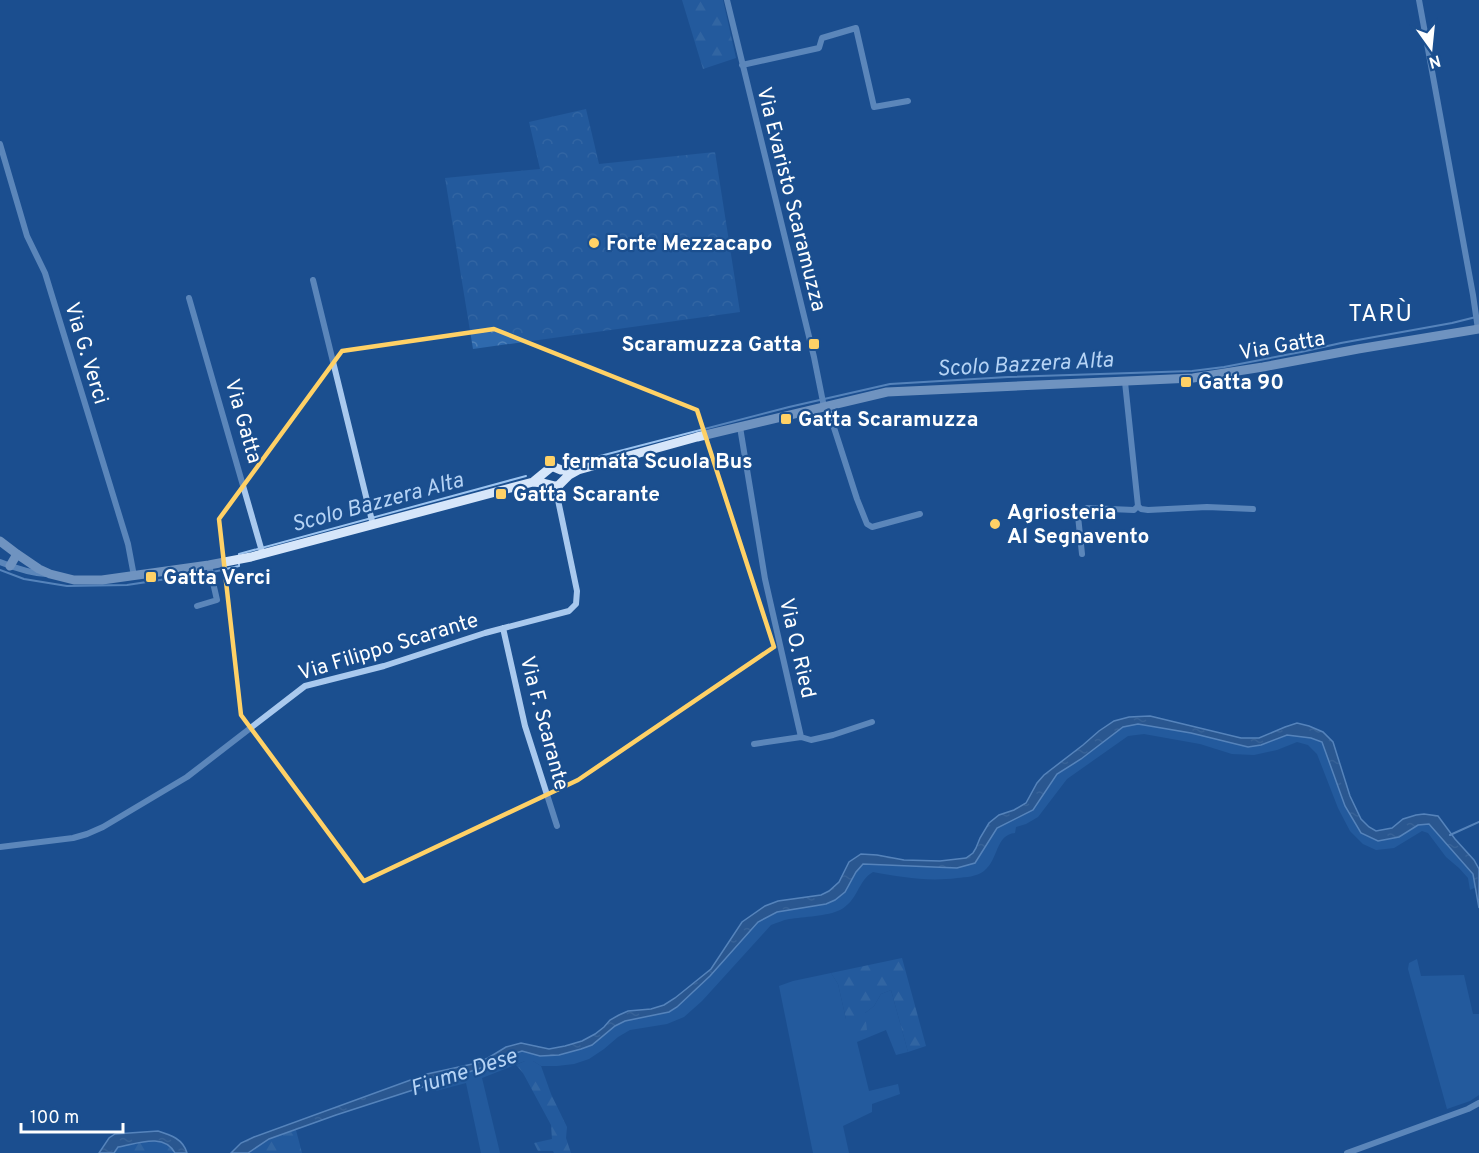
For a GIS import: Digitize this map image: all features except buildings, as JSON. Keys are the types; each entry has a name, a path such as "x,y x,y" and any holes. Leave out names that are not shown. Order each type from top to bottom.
{"street":[{"name":"Via Evaristo Scaramuzza","path":"727,0 825,406"},
{"path":"1419,0 1477,323"},
{"path":"742,65 819,48 822,38 856,28 874,107 908,101"},
{"name":"Via G. Verci","path":"0,144 27,236 45,273 128,544 134,576"},
{"path":"313,280 372,521"},
{"name":"Via Gatta","path":"189,298 262,550"},
{"name":"Via Gatta","path":"532,482 559,485 578,470 740,426 880,393 1170,380 1215,375 1477,323"},
{"path":"1125,381 1138,506"},
{"path":"825,406 867,524 872,527 920,514"},
{"name":"Via O. Ried","path":"740,426 763,566 801,737"},
{"name":"Via Gatta","path":"0,562 35,573 87,581 209,565 372,521 532,482 550,468 578,470"},
{"path":"561,470 562,482"},
{"path":"545,473 544,477 550,485"},
{"name":"Via Filippo Scarante","path":"558,500 562,482"},
{"name":"Via Filippo Scarante","path":"0,847 64,840 102,827 188,777 305,686 384,666 503,628 566,613 576,604 577,591 558,500 550,485"},
{"path":"1138,506 1148,510 1207,507 1253,508"},
{"path":"1082,554 1078,516 1080,512 1088,508 1134,510 1138,506"},
{"name":"Via Gatta","path":"0,541 50,574"},
{"path":"10,566 17,554"},
{"path":"197,606 217,600 209,565"},
{"name":"Via F. Scarante","path":"503,628 525,726 558,826"},
{"path":"754,744 801,737 812,740 872,722"},
{"path":"1347,1153 1479,1103"}],"highlighted area":[{"path":"494,329 697,410 774,647 578,780 364,881 241,715 219,519 342,351"}],"green space":[{"path":"682,0 723,0 736,58 703,69"},
{"path":"586,109 599,164 715,152 740,312 473,349 445,178 540,169 529,122"},
{"path":"1138,724 1261,745 1287,734 1322,742 1361,833 1379,841 1399,837 1418,825 1429,824 1473,874 1476,887 1470,890 1468,878 1446,857 1428,833 1422,831 1394,848 1376,850 1363,844 1350,831 1338,808 1317,754 1308,745 1297,742 1277,750 1254,755 1232,754 1200,744 1144,734 1128,736 1067,779 1038,817 1016,827 1015,833 1004,838 989,866 981,873 967,877 925,879 873,872 864,880 851,901 840,910 822,915 787,919 771,925 702,1001 684,1017 667,1024 630,1030 589,1059 574,1064 541,1066 533,1061 525,1061 482,1078 500,1153 481,1153 466,1083 436,1091 434,1082 484,1067 522,1051 540,1056 559,1055 625,1021 669,1012 710,976 758,922 777,912 826,904 835,900 845,892 863,864 974,863 997,828 1033,810 1057,774 1123,727"},
{"path":"902,958 926,1046 908,1052 891,990 881,994 874,1006 865,1013 867,1030 853,1033 846,1019 838,984 831,973"},
{"path":"1417,959 1421,976 1464,975 1473,1014 1479,1014 1479,1095 1470,1101 1447,1109 1408,969 1409,963"},
{"path":"831,973 838,984 846,1019 865,1013 874,1006 881,994 891,990 908,1052 896,1055 886,1030 857,1042 869,1091 898,1084 900,1094 872,1104 872,1112 843,1126 849,1153 813,1153 779,986"},
{"path":"525,1061 533,1061 541,1066 567,1127 566,1138 571,1153 538,1151 534,1143 552,1139 551,1125 523,1073 516,1065"},
{"path":"296,1130 302,1153 248,1153 269,1139"},
{"path":"153,1140 166,1144 175,1153 114,1153 118,1147"}],"water":[{"name":"Fiume Dese","path":"1150,716 1241,738 1259,738 1297,723 1323,732 1333,742 1350,796 1361,819 1369,827 1376,831 1392,828 1403,819 1416,815 1438,816 1479,869 1479,908 1473,874 1429,824 1418,825 1399,837 1378,841 1361,833 1345,806 1322,742 1287,735 1261,745 1248,747 1191,733 1138,724 1123,727 1057,774 1033,810 997,828 975,863 957,868 863,864 845,892 835,900 826,904 777,912 758,922 710,976 669,1012 625,1021 615,1026 592,1045 581,1049 559,1055 540,1056 522,1051 484,1067 269,1139 248,1153 231,1153 241,1143 254,1137 427,1074 477,1063 506,1047 521,1043 549,1049 565,1046 595,1034 610,1020 628,1011 651,1009 664,1005 711,969 742,922 765,906 778,901 821,895 829,891 839,882 849,862 861,854 904,860 940,861 966,858 973,853 989,823 999,815 1026,803 1044,775 1099,731 1114,721 1129,717"},
{"path":"158,1131 179,1141 187,1153 175,1153 164,1143 149,1141 118,1147 114,1153 99,1153 109,1138 115,1134"}],"waterway":[{"name":"Scolo Bazzera Alta","path":"577,462 789,407 890,384 1008,377 1192,371 1224,367 1476,317"},
{"name":"Scolo Bazzera Alta","path":"239,557 239,554 526,476"},
{"name":"Scolo Bazzera Alta","path":"213,572 239,566 239,564"},
{"name":"Scolo Bazzera Alta","path":"0,570 24,579 67,586 127,585 206,573"},
{"path":"1450,835 1479,822"}],"place":[{"name":"Forte Mezzacapo","path":"594,243"},
{"name":"Scaramuzza Gatta","path":"814,344"},
{"name":"Gatta 90","path":"1186,382"},
{"name":"Gatta Scaramuzza","path":"786,419"},
{"name":"fermata Scuola Bus","path":"550,461"},
{"name":"Gatta Scarante","path":"501,494"},
{"name":"Agriosteria Al Segnavento","path":"995,524"},
{"name":"Gatta Verci","path":"151,577"}],"district":[{"name":"TARÙ","path":"1381,313"}]}
